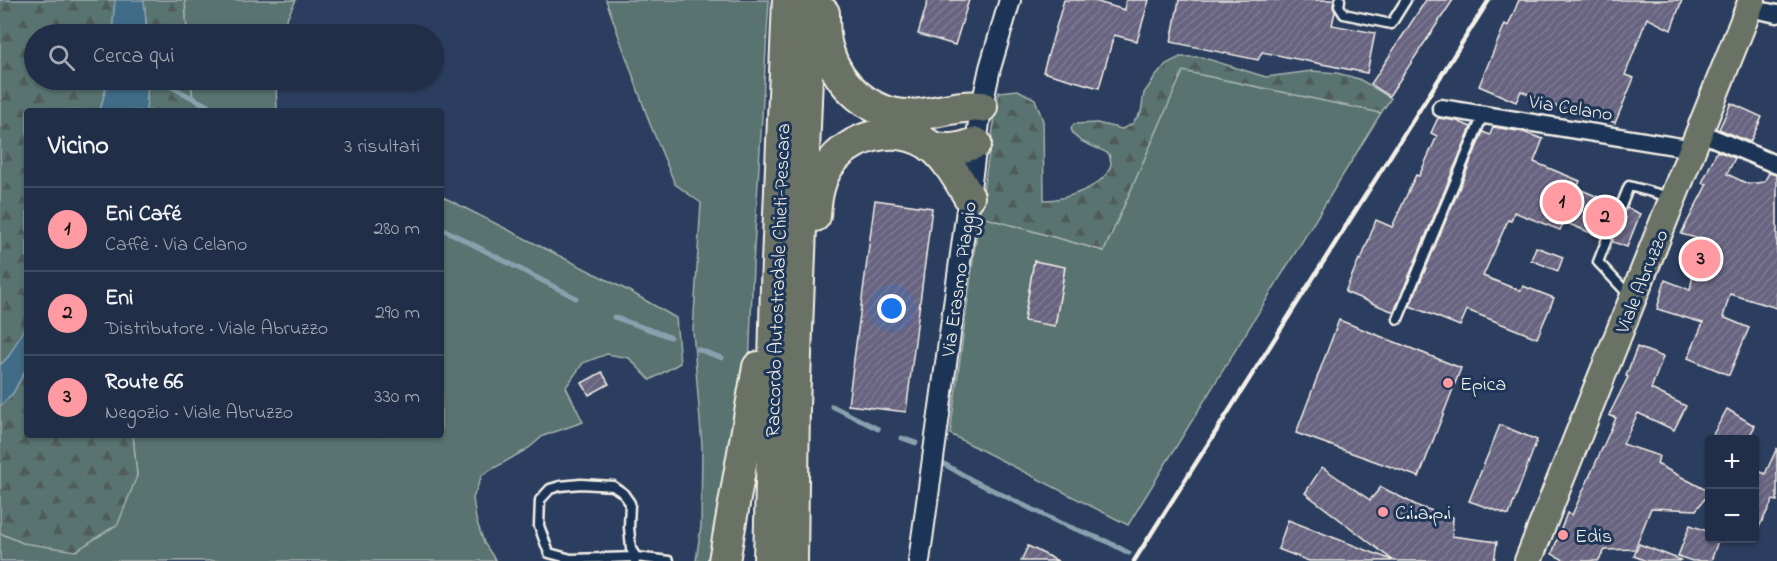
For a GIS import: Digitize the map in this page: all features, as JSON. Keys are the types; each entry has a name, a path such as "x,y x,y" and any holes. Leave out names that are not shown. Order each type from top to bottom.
{"highway":[{"name":"Raccordo Autostradale Chieti-Pescara","path":"770,561 777,266 788,0"},
{"name":"Raccordo Autostradale Chieti-Pescara","path":"792,561 792,491 810,0"},
{"path":"825,0 825,30 831,59 848,86 866,102 886,111 909,115 957,107 982,107"},
{"path":"798,314 812,290 815,209 823,177 834,159 856,142 881,134 903,134 932,147 951,150 976,143"},
{"path":"932,147 969,197"},
{"path":"724,561 756,380 764,288 777,266"}],"main road":[{"name":"Viale Abruzzo","path":"1528,561 1750,4"}],"street":[{"name":"Via Erasmo Piaggio","path":"919,561 976,143 993,55 1010,0"},
{"path":"1750,4 1777,14"},
{"name":"Via Celano","path":"1441,108 1696,140 1777,165"}],"lane":[{"path":"1340,0 1339,6 1344,14 1391,24 1406,0"},
{"path":"1398,319 1483,114"},
{"path":"1621,206 1629,186 1674,198"},
{"path":"1607,239 1598,262 1633,299"},
{"path":"636,559 631,549 630,503 623,493 613,486 581,484 560,486 550,489 540,500 539,526 549,552 571,559 669,561"}],"green space":[{"path":"0,0 115,0 113,24 24,24 24,90 105,90 101,108 24,108 24,328 9,356 0,365"},
{"path":"144,0 185,0 186,24 146,24"},
{"path":"185,0 296,0 284,24 186,24"},
{"path":"606,0 769,0 749,368 718,561 696,561 701,526 702,446 693,331 701,203 675,184 650,124"},
{"path":"1180,57 1201,57 1266,77 1312,71 1337,73 1359,79 1391,98 1381,113 1183,71 1104,251 979,216 999,92 1018,90 1035,99 1043,121 1044,200 1052,200 1073,195 1093,185 1102,179 1111,163 1109,154 1077,138 1071,128 1074,124 1097,123 1122,129 1132,124 1141,112 1144,93 1156,76 1166,64"},
{"path":"1183,71 1381,113 1128,525 950,434 979,216 1104,251","holes":["1034,261 1065,267 1055,326 1024,320"]},
{"path":"147,90 192,90 193,100 208,108 146,108"},
{"path":"192,90 276,90 277,108 208,108 193,100"},
{"path":"444,198 629,291 676,318 680,363 650,380 629,358 607,354 583,363 566,387 583,422 543,436 529,448 482,475 473,498 476,519 484,543 496,561 0,561 0,533 23,543 137,476 133,438 444,438"},
{"path":"24,373 24,438 133,438 137,476 118,524 76,551 23,543 0,533 0,406 13,393"}],"water":[{"path":"115,0 144,0 146,24 113,24"},
{"path":"105,90 147,90 146,108 101,108"},
{"path":"24,328 24,373 13,393 0,406 0,365 9,356"}],"building":[{"path":"928,0 969,0 955,45 918,34"},
{"path":"1064,0 1091,0 1125,10 1126,0 1149,0 1137,41 1114,35 1099,88 1043,72"},
{"path":"1179,0 1334,0 1335,12 1332,25 1375,33 1367,73 1262,52 1258,60 1171,42"},
{"path":"1426,0 1453,0 1389,96 1371,84"},
{"path":"1519,0 1682,0 1671,30 1647,18 1625,75 1634,78 1615,123 1589,112 1586,119 1521,91 1516,102 1479,86 1505,24 1508,26"},
{"path":"1731,103 1762,117 1750,142 1719,129"},
{"path":"1438,118 1457,121 1471,127 1394,312 1345,292 1359,259 1361,260 1376,220 1392,227 1437,136 1431,133"},
{"path":"1493,127 1523,132 1543,139 1534,162 1580,181 1577,188 1615,204 1618,212 1627,208 1640,214 1627,247 1613,242 1609,233 1601,237 1564,222 1560,230 1514,212 1511,221 1508,220 1483,276 1521,291 1523,286 1554,298 1537,338 1467,310 1460,326 1410,306 1483,132 1490,135"},
{"path":"1717,151 1735,158 1727,174 1748,184 1764,182 1769,173 1777,175 1777,308 1730,294 1723,317 1749,328 1729,375 1688,358 1703,323 1657,309 1665,280 1690,290 1700,239 1681,234 1707,184 1702,183"},
{"path":"875,200 932,208 906,412 848,405"},
{"path":"1536,247 1563,257 1558,271 1531,260"},
{"path":"1034,261 1065,267 1055,326 1024,321"},
{"path":"1339,320 1461,368 1419,477 1296,433"},
{"path":"1637,347 1663,357 1651,389 1686,406 1674,430 1638,413 1623,444 1659,456 1657,464 1705,489 1705,498 1696,510 1651,508 1635,549 1605,550 1598,561 1566,561 1552,554 1567,513 1572,515 1616,418 1609,415 1628,377 1626,376"},
{"path":"602,372 609,384 589,395 582,383"},
{"path":"1727,409 1755,426 1750,435 1713,435"},
{"path":"1500,425 1537,440 1509,515 1469,501"},
{"path":"1777,448 1777,501 1773,500 1759,527 1759,471 1765,474"},
{"name":"C.i.a.p.i","path":"1322,467 1370,500 1381,487 1420,507 1453,517 1452,536 1497,542 1494,561 1394,561 1305,493"},
{"path":"1288,520 1392,561 1309,561 1278,549"},
{"path":"1690,525 1705,530 1705,543 1717,543 1711,561 1692,561 1678,556"},
{"path":"1639,544 1681,560 1646,561 1634,556"},
{"path":"1028,546 1058,561 1021,561"}],"waterway":[{"path":"177,90 212,108"},
{"path":"444,230 576,298"},
{"path":"614,317 670,337"},
{"path":"697,349 722,358"},
{"path":"832,406 878,429"},
{"path":"902,438 916,443"},
{"path":"944,464 1060,523 1106,541 1129,553"}],"railway":[{"path":"1134,561 1489,0"}],"place":[{"name":"Eni Café","path":"1562,202"},
{"name":"Eni","path":"1605,217"},
{"name":"Route 66","path":"1701,259"},
{"name":"Epica","path":"1448,383"},
{"name":"C.i.a.p.i","path":"1383,512"},
{"name":"Edis","path":"1563,535"}]}
